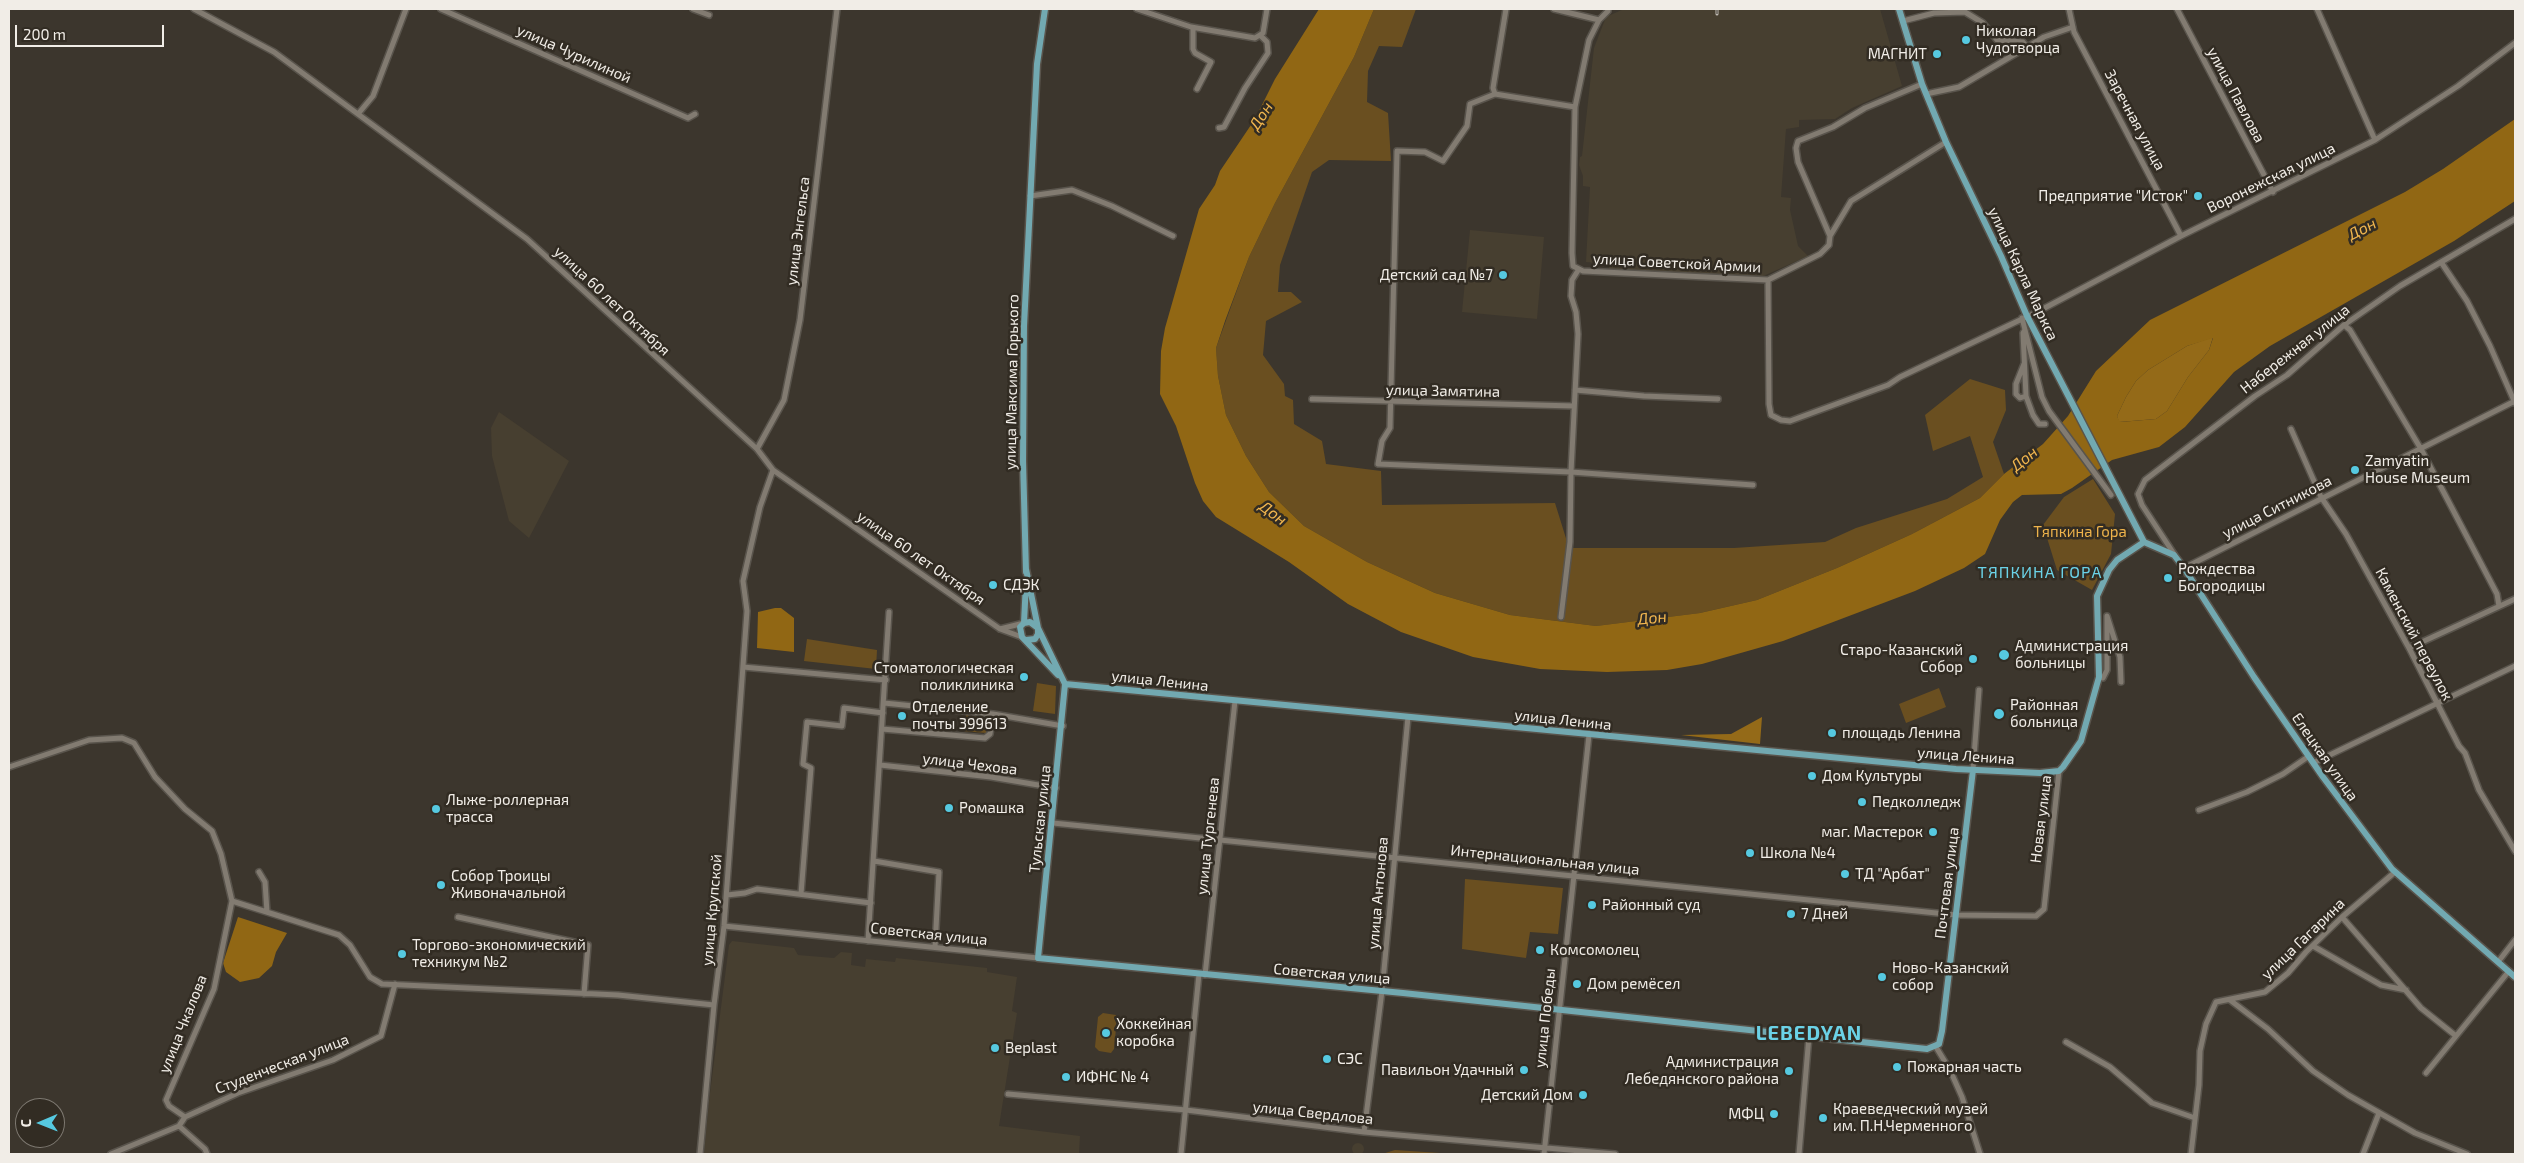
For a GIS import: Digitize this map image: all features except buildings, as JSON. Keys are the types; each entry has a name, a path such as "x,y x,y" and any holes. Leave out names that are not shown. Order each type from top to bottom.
{"main road":[{"name":"улица Максима Горького","path":"1024,623 1026,569 1023,461 1024,326 1037,64 1044,9"},
{"name":"улица Карла Маркса","path":"1899,9 1926,94 1946,142 2001,256 2024,317 2033,327 2144,542"},
{"name":"Елецкая улица","path":"2144,542 2174,555 2184,568 2311,760 2395,872 2515,977"},
{"name":"Новая улица","path":"2059,771 2070,759 2081,741 2099,678 2098,596 2109,570 2117,560 2144,542"},
{"name":"улица Максима Горького","path":"1026,569 1038,628"},
{"path":"1024,623 1033,623 1038,628 1066,684 1024,639 1020,630 1024,623"},
{"path":"1024,639 1036,637 1038,628"},
{"name":"улица Ленина","path":"1066,684 1973,770 2040,773 2059,771"},
{"name":"Тульская улица","path":"1038,958 1057,788 1066,684"},
{"name":"Почтовая улица","path":"1936,1047 1942,1032 1973,770"},
{"name":"Советская улица","path":"1038,958 1382,991 1920,1048 1936,1047"}],"street":[{"name":"улица 60 лет Октября","path":"194,9 274,52 527,240 757,448 773,470 1000,629 1024,639"},
{"path":"358,114 373,96 406,9"},
{"name":"улица Чурилиной","path":"441,9 688,118 695,114"},
{"path":"693,9 709,15"},
{"name":"улица Энгельса","path":"757,448 784,400 800,320 837,9"},
{"path":"1137,9 1193,28 1255,38 1263,33 1267,9"},
{"path":"1495,94 1493,88 1506,9"},
{"path":"1554,9 1599,20"},
{"name":"Заречная улица","path":"2069,9 2073,27 2181,236"},
{"name":"улица Павлова","path":"2177,9 2273,192"},
{"path":"2317,9 2375,140"},
{"name":"улица Советской Армии","path":"1610,10 1599,20 1589,40 1575,107 1572,254 1573,266 1579,269 1621,273 1768,280 1820,254 1829,245 1830,236 1851,201 1946,142"},
{"path":"1903,21 1934,12 1965,12 1983,23 1997,40 2023,42 2027,47"},
{"path":"1926,94 1953,86 1959,87 2044,37 2073,27"},
{"path":"1193,28 1193,49 1195,53 1211,62 1198,89"},
{"path":"1219,128 1224,127 1245,88 1268,53 1267,42 1260,35"},
{"name":"Воронежская улица","path":"1768,280 1769,404 1771,415 1781,420 1798,418 1888,385 1900,377 2039,311 2181,236 2375,140 2458,86 2515,42"},
{"path":"1830,236 1798,162 1796,148 1798,141 1833,127 1865,108 1922,84"},
{"path":"1575,107 1495,94 1470,104 1467,126 1443,160 1425,152 1397,151 1390,366 1392,402 1390,428 1382,441 1378,464 1571,472 1753,485"},
{"path":"1030,196 1072,190 1112,206 1173,236"},
{"name":"Набережная улица","path":"2174,555 2142,505 2138,494 2145,480 2256,396 2287,375 2344,325 2400,286 2515,219"},
{"path":"2441,262 2466,300 2490,346 2515,402"},
{"path":"1560,616 1570,542 1571,472 1578,334 1576,312 1571,296 1572,280 1579,269"},
{"name":"улица Карла Маркса","path":"2024,317 2025,330 2042,397 2049,411 2111,495"},
{"path":"2344,325 2350,330 2421,449 2497,594 2499,606"},
{"path":"2033,327 2025,330 2023,333 2026,396 2033,415 2039,424 2045,424"},
{"path":"2024,364 2016,384 2016,394 2020,398 2026,396"},
{"path":"1575,390 1644,396 1718,399"},
{"name":"улица Замятина","path":"1312,399 1574,406"},
{"name":"улица Ситникова","path":"2184,568 2322,497 2515,402"},
{"name":"Каменский переулок","path":"2290,429 2322,497 2346,534 2409,648 2458,746 2465,753 2479,790 2515,851"},
{"name":"улица Крупской","path":"700,1154 714,1005 727,895 747,611 743,582 760,507 773,470"},
{"path":"2409,648 2515,599"},
{"path":"868,941 889,612"},
{"path":"2099,678 2103,678 2107,670 2108,616 2120,657 2121,682"},
{"path":"1000,629 1024,623"},
{"path":"2199,810 2247,792 2311,760 2438,704 2515,666"},
{"path":"743,667 886,680"},
{"name":"Почтовая улица","path":"1973,770 1979,690"},
{"name":"улица Тургенева","path":"1181,1154 1220,839 1234,701"},
{"path":"884,703 993,714 1063,726"},
{"path":"801,894 811,768 802,764 807,722 842,726 844,708 883,713"},
{"path":"882,729 985,738 990,734 993,714"},
{"name":"улица Антонова","path":"1364,1132 1382,991 1408,717"},
{"name":"улица Победы","path":"1544,1154 1558,1009 1575,875 1588,735"},
{"name":"улица Чкалова","path":"9,767 88,740 122,738 134,743 155,777 185,809 212,831 221,854 232,901 214,989 166,1100 169,1106 185,1117"},
{"name":"улица Чехова","path":"880,765 991,777 1057,788"},
{"name":"Новая улица","path":"2036,916 2044,909 2059,771"},
{"name":"Интернациональная улица","path":"1053,823 1956,915 2036,916"},
{"path":"874,861 939,872 935,947"},
{"path":"259,872 265,882 267,912"},
{"name":"улица Гагарина","path":"2191,1154 2200,1051 2206,1024 2216,1002 2265,992 2288,973 2342,917 2395,872"},
{"path":"727,895 745,893 757,889 871,903"},
{"path":"232,901 339,935 350,945 370,977 382,984 584,994 714,1005"},
{"path":"458,916 588,945 584,994"},
{"path":"2342,917 2421,1008 2456,1036"},
{"name":"Советская улица","path":"724,926 1038,958"},
{"path":"2498,962 2515,940"},
{"path":"2313,946 2381,985 2407,990"},
{"path":"2426,1073 2509,971"},
{"name":"Студенческая улица","path":"185,1117 238,1093 333,1060 381,1036 395,984"},
{"path":"2230,1000 2268,1028 2313,1071 2348,1096 2416,1133 2467,1154"},
{"path":"1799,1154 1809,1036"},
{"path":"2066,1042 2110,1067 2152,1103 2195,1118"},
{"path":"1936,1047 1962,1097 1980,1154"},
{"name":"улица Свердлова","path":"1008,1094 1186,1110 1364,1132 1615,1154"},
{"path":"2363,1154 2379,1113"},
{"path":"111,1154 179,1126 185,1117"},
{"path":"179,1126 205,1149 207,1154"}],"shaded area":[{"path":"1624,9 1880,9 1902,86 1852,108 1835,119 1799,120 1799,127 1786,129 1781,197 1791,198 1790,210 1798,246 1808,256 1759,278 1609,270 1609,264 1586,262 1590,187 1583,186 1583,176 1579,165 1580,157 1582,156 1594,48 1606,17"},
{"name":"Детский сад №7","path":"1470,230 1544,237 1537,319 1462,312"},
{"path":"2213,337 2209,350 2188,377 2167,411 2156,419 2119,422 2117,416 2126,397 2136,381 2148,370 2187,346"},
{"path":"499,412 569,461 529,538 509,521 492,456 491,428"},
{"path":"1762,717 1760,744 1681,735 1731,734"},
{"name":"Beplast","path":"732,941 794,948 798,955 834,958 841,952 852,953 851,965 865,967 866,959 895,962 896,958 987,968 987,972 1017,977 1012,1011 1017,1013 999,1126 1080,1136 1079,1154 704,1154 729,945"},
{"path":"1358,1143 1364,1149 1358,1155 1352,1149"}],"green space":[{"path":"1374,9 1416,9 1402,47 1379,46 1368,71 1367,102 1388,113 1391,161 1329,160 1312,172 1280,265 1278,292 1291,292 1302,302 1266,321 1263,355 1284,384 1285,396 1293,400 1294,424 1322,441 1326,464 1381,471 1382,505 1555,503 1569,548 1734,548 1825,542 1856,528 1947,499 1983,477 1970,436 1933,451 1925,415 1970,379 2005,390 2006,410 1993,442 2004,474 1980,498 1912,534 1837,568 1757,600 1700,613 1596,626 1510,615 1435,593 1367,562 1304,526 1269,492 1246,456 1226,415 1218,376 1216,348 1249,257 1275,203 1354,57"},
{"name":"Тяпкина Гора","path":"2093,479 2115,514 2111,554 2092,590 2057,570 2043,525 2064,497"},
{"path":"807,639 877,650 876,669 804,661"},
{"path":"1037,683 1056,686 1055,714 1033,711"},
{"path":"1939,688 1946,707 1906,723 1899,704"},
{"path":"966,715 988,719 986,733 963,731"},
{"path":"1465,879 1563,888 1558,934 1530,932 1526,958 1462,949"},
{"name":"Хоккейная коробка","path":"1103,1013 1116,1015 1117,1018 1114,1049 1111,1053 1099,1051 1095,1047 1098,1017"},
{"path":"1395,1150 1440,1153 1454,1154 1382,1154"}],"water":[{"name":"Дон","path":"1319,9 1374,9 1354,57 1275,203 1249,257 1216,348 1218,376 1226,415 1246,456 1269,492 1304,526 1367,562 1435,593 1510,615 1596,626 1700,613 1757,600 1837,568 1912,534 1980,498 2004,474 2043,444 2068,416 2096,371 2150,320 2405,192 2443,169 2515,119 2515,201 2454,241 2270,346 2234,372 2185,427 2159,447 2112,460 2061,494 2022,495 2013,502 2000,520 1985,554 1964,568 1915,591 1783,641 1702,664 1667,670 1607,672 1540,669 1473,657 1401,632 1348,604 1289,562 1216,517 1203,501 1176,426 1160,394 1161,351 1165,328 1199,209 1215,185 1220,171 1255,119 1275,79","holes":["2213,338 2209,350 2188,377 2167,411 2156,419 2120,422 2117,416 2126,397 2136,381 2148,370 2187,346"]},
{"path":"781,608 794,618 794,652 757,648 758,612"},
{"path":"238,917 287,933 276,952 272,966 259,978 240,982 226,972 223,963"}],"railway":[{"path":"1717,9 1717,14"}],"place":[{"name":"Николая Чудотворца","path":"1966,40"},
{"name":"МАГНИТ","path":"1937,54"},
{"name":"Предприятие \"Исток\"","path":"2198,196"},
{"name":"Детский сад №7","path":"1503,275"},
{"name":"Zamyatin House Museum","path":"2355,470"},
{"name":"Рождества Богородицы","path":"2168,578"},
{"name":"СДЭК","path":"993,585"},
{"name":"Администрация больницы","path":"2004,655"},
{"name":"Старо-Казанский Собор","path":"1973,659"},
{"name":"Стоматологическая поликлиника","path":"1024,677"},
{"name":"Районная больница","path":"1999,714"},
{"name":"Отделение почты 399613","path":"902,716"},
{"name":"площадь Ленина","path":"1832,733"},
{"name":"Дом Культуры","path":"1812,776"},
{"name":"Педколледж","path":"1862,802"},
{"name":"Ромашка","path":"949,808"},
{"name":"Лыже-роллерная трасса","path":"436,809"},
{"name":"маг. Мастерок","path":"1933,832"},
{"name":"Школа №4","path":"1750,853"},
{"name":"ТД \"Арбат\"","path":"1845,874"},
{"name":"Собор Троицы Живоначальной","path":"441,885"},
{"name":"Районный суд","path":"1592,905"},
{"name":"7 Дней","path":"1791,914"},
{"name":"Комсомолец","path":"1540,950"},
{"name":"Торгово-экономический техникум №2","path":"402,954"},
{"name":"Ново-Казанский собор","path":"1882,977"},
{"name":"Дом ремёсел","path":"1577,984"},
{"name":"Хоккейная коробка","path":"1106,1033"},
{"name":"Beplast","path":"995,1048"},
{"name":"СЭС","path":"1327,1059"},
{"name":"Пожарная часть","path":"1897,1067"},
{"name":"Павильон Удачный","path":"1524,1070"},
{"name":"Администрация Лебедянского района","path":"1789,1071"},
{"name":"ИФНС № 4","path":"1066,1077"},
{"name":"Детский Дом","path":"1583,1095"},
{"name":"МФЦ","path":"1774,1114"},
{"name":"Краеведческий музей им. П.Н.Черменного","path":"1823,1118"}],"district":[{"name":"ТЯПКИНА ГОРА","path":"2040,573"},
{"name":"LEBEDYAN","path":"1809,1033"}]}
